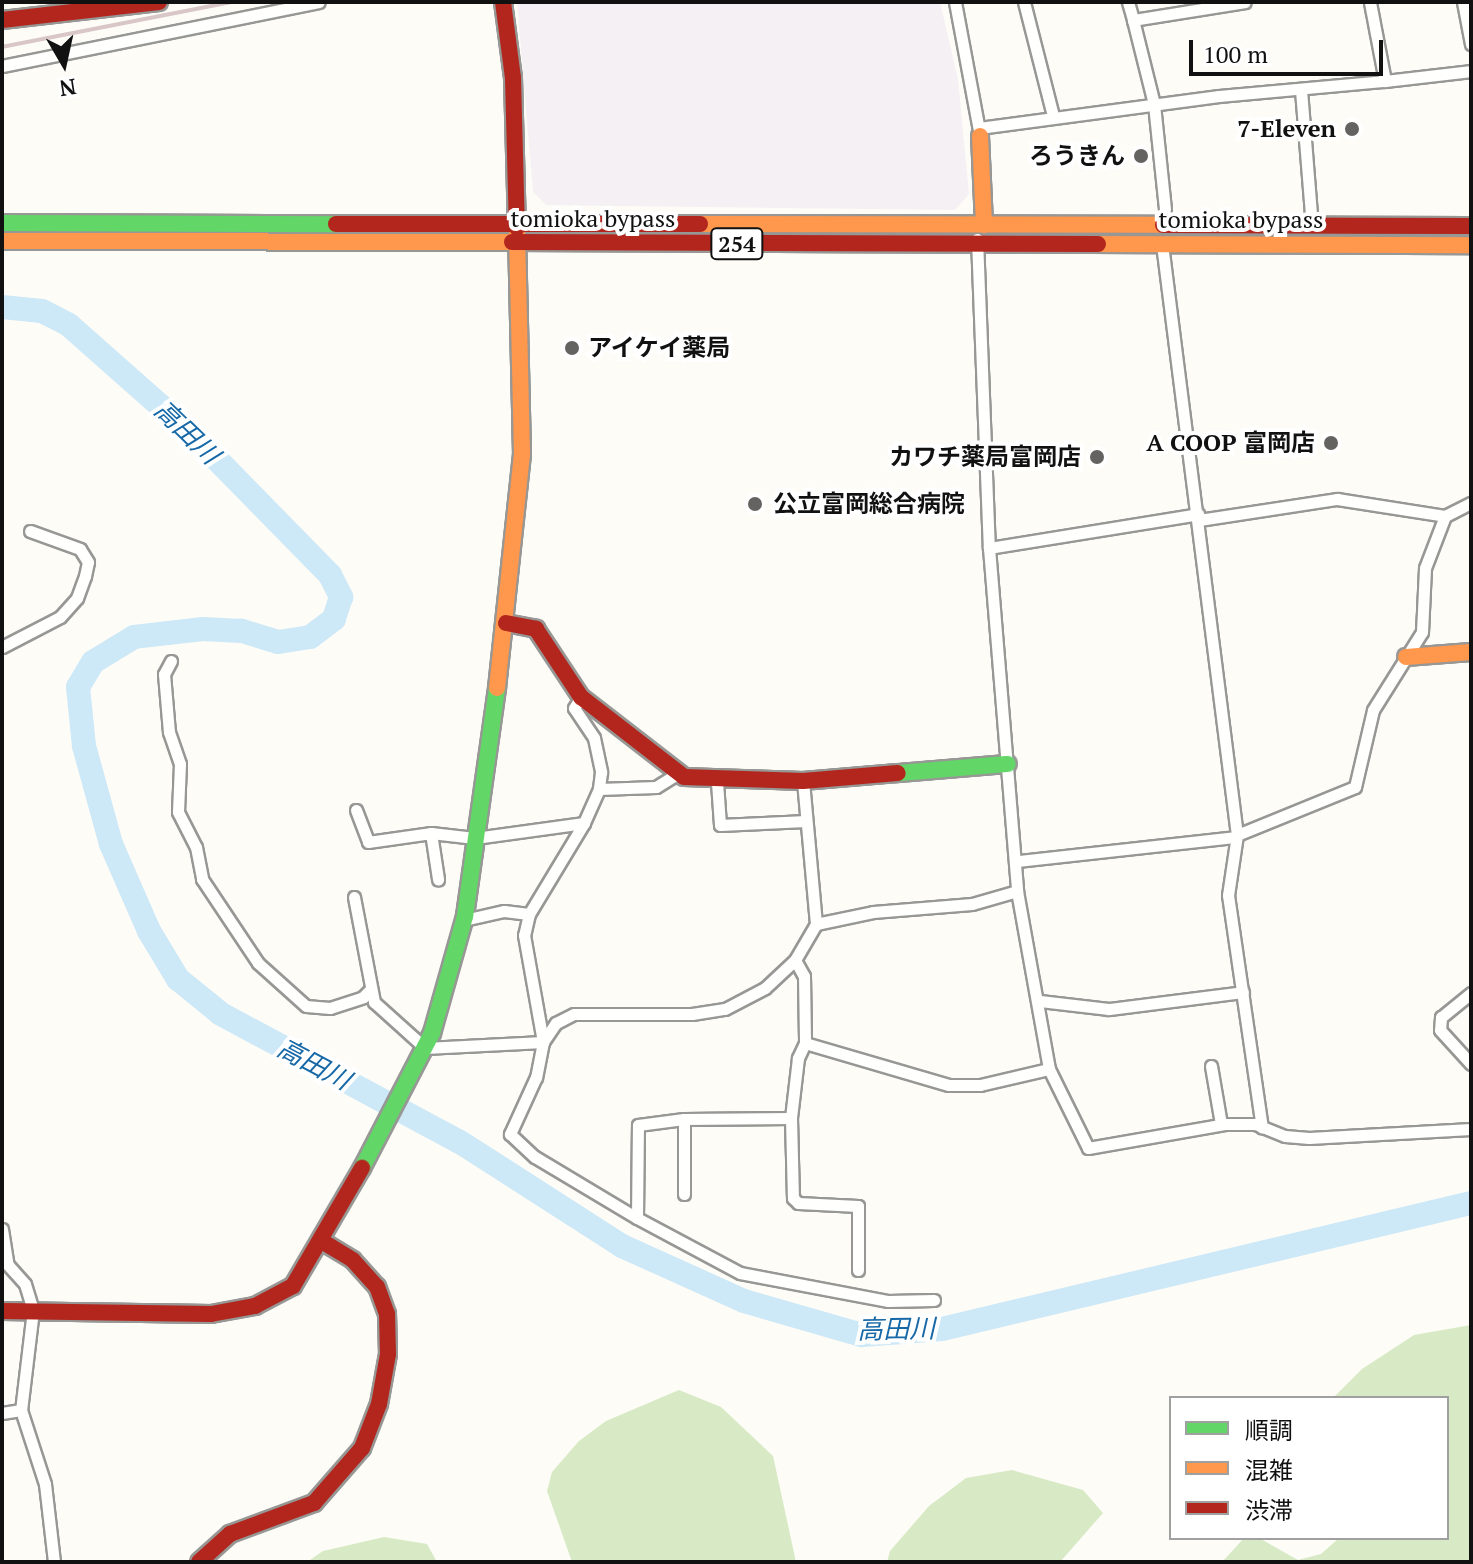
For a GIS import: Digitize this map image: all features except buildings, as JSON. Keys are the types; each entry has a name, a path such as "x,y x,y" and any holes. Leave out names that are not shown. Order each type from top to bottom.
{"main road":[{"path":"2,20 51,9 159,2"},
{"path":"2,1311 211,1314 255,1306 293,1286 323,1242 425,1048 450,982 464,920 506,623 522,454 519,225 513,78 503,2"},
{"path":"980,132 980,232"},
{"name":"tomioka bypass","path":"2,223 519,225 980,232 1162,244 1471,245"},
{"name":"tomioka bypass","path":"2,241 519,243 1312,226 1471,226"},
{"path":"506,623 536,629 581,697 678,773 717,782 803,781 1008,764"},
{"path":"1406,657 1471,652"},
{"path":"199,1562 230,1534 314,1503 362,1448 383,1379 387,1314 377,1287 353,1260 323,1242"}],"street":[{"path":"2,66 319,2"},
{"path":"955,2 980,132 1053,116 1471,71"},
{"path":"1024,2 1053,116"},
{"path":"1128,2 1154,104 1165,209"},
{"path":"1133,20 1245,2"},
{"path":"1370,2 1385,81"},
{"path":"1463,2 1471,44"},
{"path":"1301,90 1312,226"},
{"path":"980,232 989,548 1018,861 1017,891 1040,1001 1049,1069 1088,1148 1221,1124 1262,1128 1309,1138 1471,1129"},
{"path":"1162,244 1237,836 1228,895 1262,1128"},
{"path":"989,548 1337,499 1445,516 1471,503"},
{"path":"1018,861 1237,836 1355,787 1373,710 1422,632 1425,568 1445,516"},
{"path":"2,647 60,617 77,598 85,576 86,554 30,531"},
{"path":"171,661 164,674 169,732 180,764 178,812 196,847 202,879 258,963 306,1006 330,1008 363,997 371,989"},
{"path":"581,697 574,708 594,738 601,772 599,789 584,823 529,914 524,935 543,1042 536,1077 510,1134 535,1157 637,1218 740,1273 888,1301 934,1300"},
{"path":"599,789 656,787 678,773"},
{"path":"543,1042 556,1023 574,1014 692,1014 725,1009 765,988 795,960 816,924 803,781"},
{"path":"717,782 720,825 806,821"},
{"path":"356,810 368,842 431,833 475,838 584,823"},
{"path":"431,833 438,879"},
{"path":"816,924 860,914 972,904 1017,891"},
{"path":"354,897 374,1002 425,1048 543,1042"},
{"path":"464,920 504,911 529,914"},
{"path":"795,960 804,976 805,1043 798,1058 791,1118 793,1198 798,1203 858,1206 858,1270"},
{"path":"1040,1001 1109,1009 1243,992"},
{"path":"1471,993 1441,1017 1440,1030 1471,1064"},
{"path":"805,1043 949,1085 980,1085 1049,1069"},
{"path":"1211,1066 1221,1124"},
{"path":"637,1218 638,1125 684,1119 791,1118"},
{"path":"684,1119 684,1194"},
{"path":"2,1229 8,1265 25,1284 33,1310 21,1410 45,1484 54,1562"},
{"path":"2,1413 21,1410"}],"shaded area":[{"path":"517,2 940,2 958,79 969,194 955,210 546,205 533,192"}],"green space":[{"path":"1471,1325 1471,1562 1222,1562 1242,1540 1263,1540 1298,1560 1321,1554 1337,1540 1449,1540 1449,1396 1335,1396 1362,1369 1414,1335"},
{"path":"679,1390 721,1407 773,1456 796,1562 572,1562 547,1491 552,1472 579,1441 606,1421"},
{"path":"1012,1470 1083,1490 1103,1513 1060,1562 887,1562 890,1551 929,1506 966,1478"},
{"path":"384,1537 427,1544 437,1562 307,1562 323,1551"}],"waterway":[{"name":"高田川","path":"2,307 42,311 69,325 191,433 330,575 341,597 334,619 310,637 278,642 241,631 203,629 134,637 93,662 78,687 84,746 111,844 149,931 178,979 221,1014 460,1142 622,1246 744,1301 862,1335 942,1329 1471,1203"}],"railway":[{"path":"2,47 231,2"}],"traffic: fast":[{"path":"2,223 336,224"},
{"path":"362,1168 432,1033 465,916 497,688"},
{"path":"898,773 1008,764"}],"traffic: slow":[{"path":"980,136 984,225"},
{"path":"700,224 1163,225"},
{"path":"497,688 522,454 517,228"},
{"path":"2,241 512,242"},
{"path":"1098,244 1471,245"},
{"path":"1406,657 1471,652"}],"traffic: jam":[{"path":"2,20 159,2"},
{"path":"503,2 513,78 517,228"},
{"path":"336,224 700,224"},
{"path":"1163,225 1471,226"},
{"path":"512,242 1098,244"},
{"path":"506,623 536,629 581,697 684,777 803,781 898,773"},
{"path":"2,1311 211,1314 255,1306 293,1286 362,1168"},
{"path":"199,1562 230,1534 314,1503 362,1448 379,1404 388,1354 387,1314 377,1287 353,1260 323,1242"}],"place":[{"name":"7-Eleven","path":"1352,129"},
{"name":"ろうきん","path":"1141,156"},
{"name":"アイケイ薬局","path":"572,348"},
{"name":"A COOP 富岡店","path":"1331,443"},
{"name":"カワチ薬局富岡店","path":"1097,457"},
{"name":"公立富岡総合病院","path":"755,504"}]}
